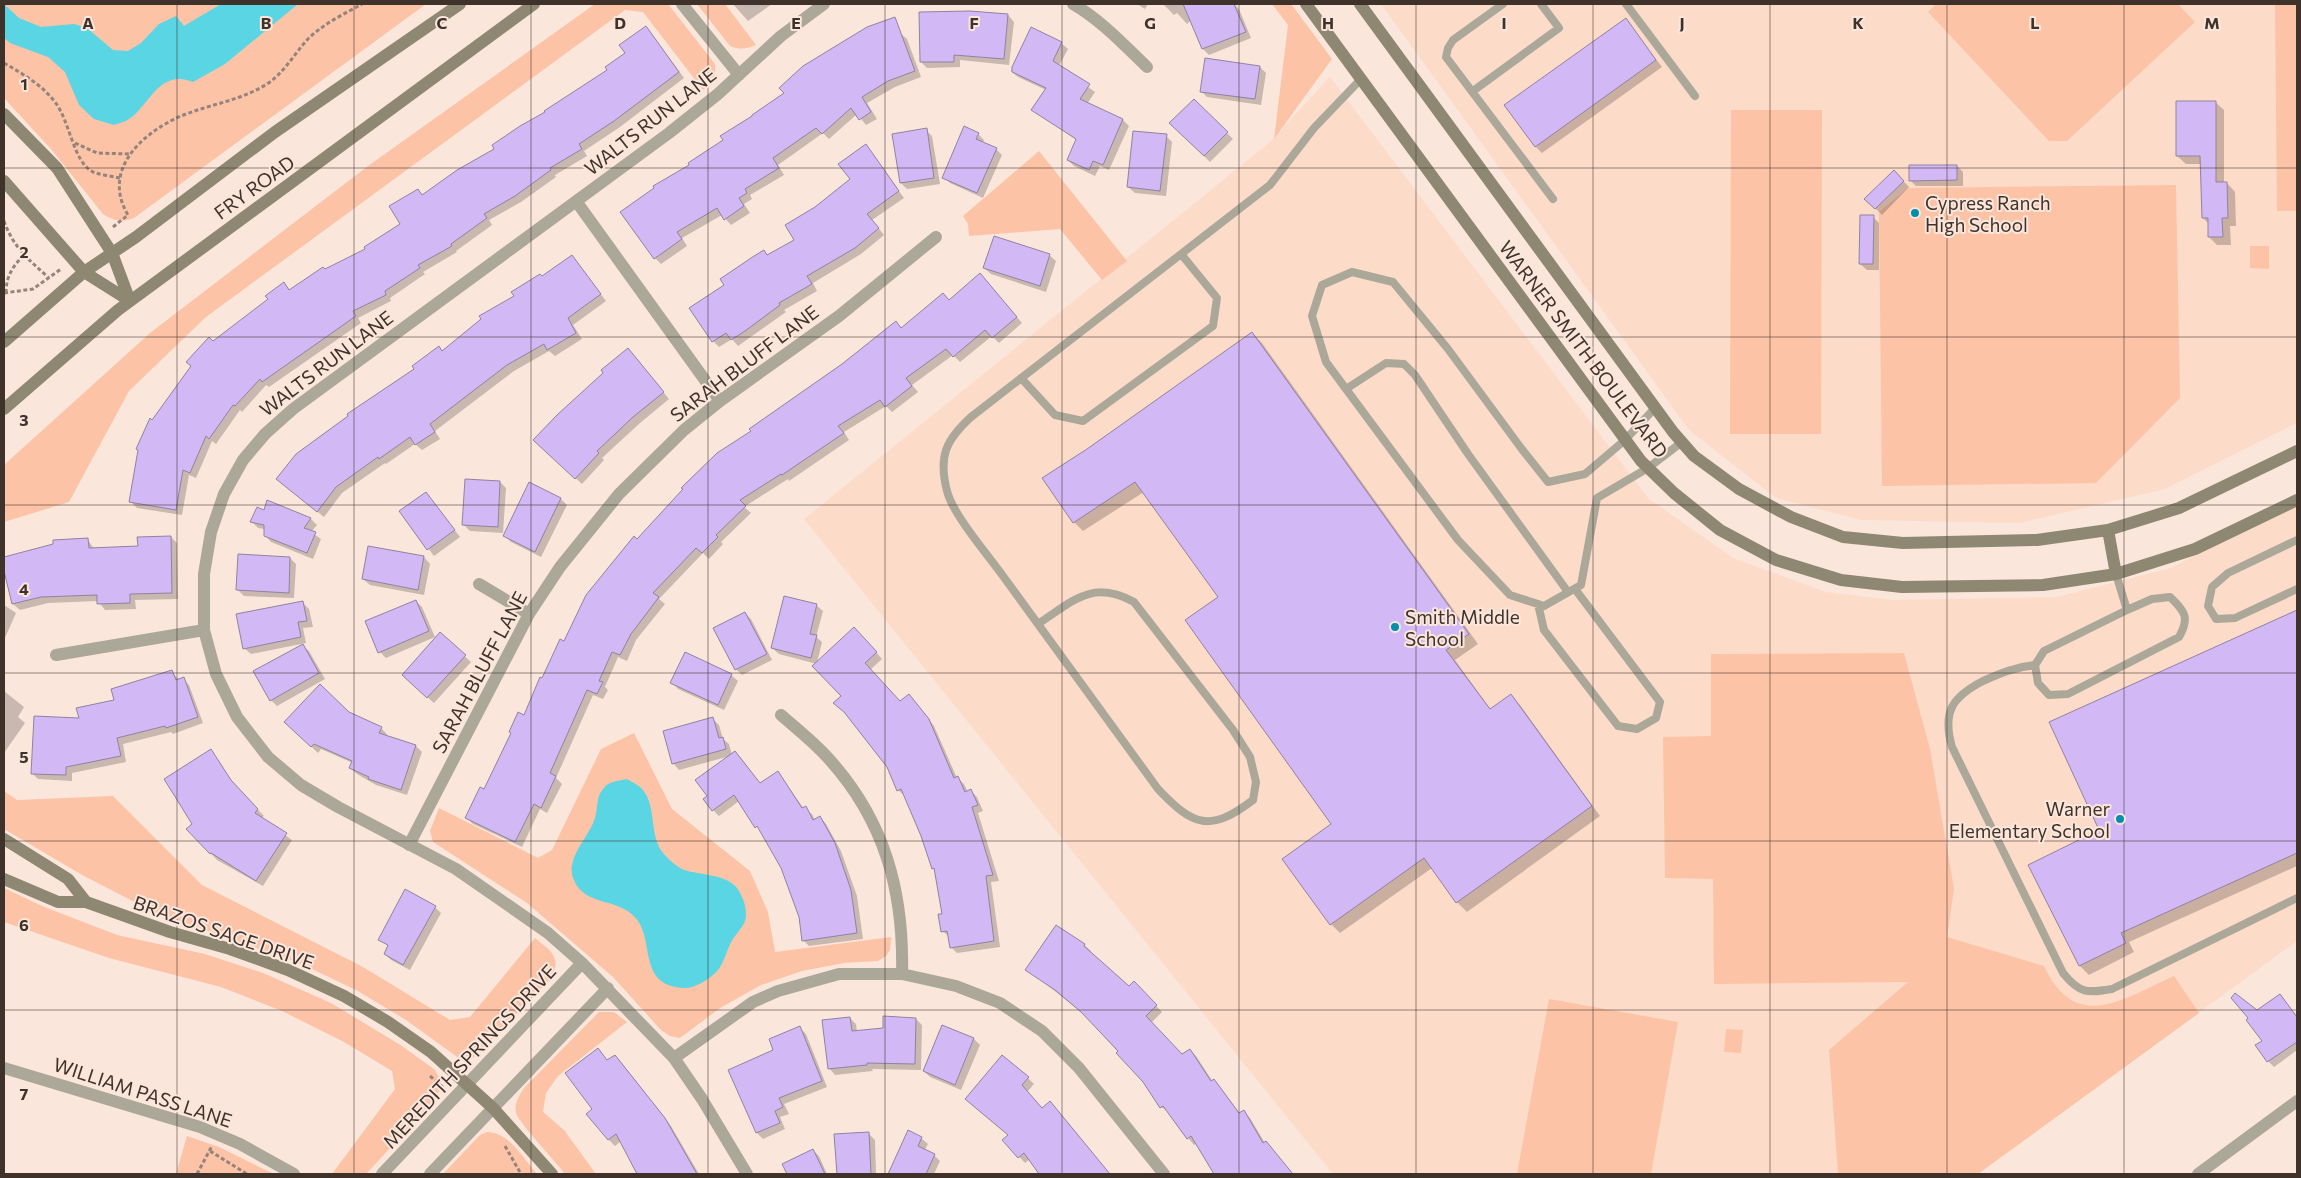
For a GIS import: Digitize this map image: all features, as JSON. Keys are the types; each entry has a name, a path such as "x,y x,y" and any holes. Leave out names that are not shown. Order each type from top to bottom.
{"street":[{"name":"FRY ROAD","path":"4,342 84,272 275,132 460,4"},
{"name":"FRY ROAD","path":"4,409 130,301 534,4"},
{"path":"682,4 739,75"},
{"name":"WALTS RUN LANE","path":"747,1174 702,1099 674,1058 608,988 548,933 456,869 338,807 301,785 268,757 237,717 216,674 204,630 204,574 211,532 224,494 243,460 265,434 293,409 669,133 739,75 781,36 824,4"},
{"path":"1073,4 1114,36 1147,67"},
{"name":"WARNER SMITH BOULEVARD","path":"1306,4 1625,440 1648,468 1674,493 1720,530 1776,560 1840,580 1902,587 2043,585 2116,574 2196,549 2297,500"},
{"name":"WARNER SMITH BOULEVARD","path":"1360,4 1655,408 1682,442 1694,456 1739,489 1791,518 1843,537 1903,543 2037,540 2108,530 2179,508 2297,451"},
{"path":"4,114 57,168 112,253 130,301"},
{"path":"4,181 84,272 130,301"},
{"path":"576,202 720,401"},
{"name":"SARAH BLUFF LANE","path":"410,845 529,614 560,568 620,494 684,430 720,401 839,316 936,237"},
{"path":"2108,530 2116,574"},
{"path":"479,584 529,614"},
{"path":"56,655 204,630"},
{"path":"781,715 829,758 860,798 883,844 896,889 903,934 902,974"},
{"path":"4,839 68,879 86,902"},
{"name":"BRAZOS SAGE DRIVE","path":"4,879 58,902 86,902 116,914 288,970 344,996 388,1022 431,1052 494,1108 552,1174"},
{"name":"MEREDITH SPRINGS DRIVE","path":"382,1174 582,964"},
{"path":"674,1058 753,1002 778,991 839,974 902,974 956,986 1000,1003 1042,1031 1078,1068 1164,1174"},
{"path":"430,1174 608,988"},
{"name":"WILLIAM PASS LANE","path":"4,1068 216,1134 240,1144 294,1174"},
{"path":"2198,1174 2297,1101"}],"lane":[{"path":"1503,4 1453,40 1448,48 1446,57 1553,199"},
{"path":"1473,92 1559,28 1541,4"},
{"path":"1626,4 1695,96"},
{"path":"1038,624 1078,597 1101,591 1120,594 1134,602 1234,730 1250,757 1256,782 1253,800 1233,815 1215,821 1196,820 1176,808 1158,789 959,516 947,493 943,473 945,450 955,432 1021,378 1270,185 1314,128 1362,80"},
{"path":"1021,378 1055,415 1083,421 1214,326 1216,298 1181,254"},
{"path":"1655,408 1625,440 1584,474 1548,482 1448,349 1393,282 1352,272 1322,285 1312,316 1326,362 1458,540 1510,595 1544,606 1581,585 1597,498 1648,468 1682,442"},
{"path":"1346,389 1386,362 1404,364 1415,375 1468,454 1571,590 1660,702 1656,718 1637,730 1618,726 1544,630 1538,604"},
{"path":"2297,540 2228,573 2212,587 2208,606 2216,619 2235,618 2297,589"},
{"path":"2116,574 2127,610"},
{"path":"2170,598 2183,609 2186,626 2178,637 2068,694 2050,695 2038,683 2035,665 2044,651 2127,610 2152,599 2170,598"},
{"path":"2035,665 2006,670 1963,691 1953,702 1948,733 1952,747 2062,974 2073,986 2091,992 2112,989 2297,898"}],"path":[{"path":"101,236 128,215 121,203 120,178 129,154 145,138 181,116 233,101 268,83 281,72 309,38 362,4"},
{"path":"4,63 27,76 56,103 65,118 81,160 86,166 98,174 120,178"},
{"path":"75,143 97,153 129,154"},
{"path":"4,221 10,238 24,255 49,278"},
{"path":"24,255 14,265 10,273 5,293 33,289 73,259"},
{"path":"197,1174 210,1151 216,1134"},
{"path":"500,1140 521,1174"},
{"path":"210,1151 247,1174"}],"shaded area":[{"path":"4,4 426,4 134,218 122,221 114,220 103,214 51,149 4,98"},
{"path":"595,4 668,4 715,64 715,76 712,82 703,90 643,12 625,10 206,317 129,391 69,502 4,522 4,465 150,333 368,166"},
{"path":"697,4 725,4 756,45 743,49 730,46"},
{"path":"1272,4 1291,4 1332,59 1274,139 1288,25"},
{"name":"Cypress Ranch High School","path":"1381,4 2297,4 2297,423 2165,489 2020,523 1861,520 1776,498 1689,430"},
{"path":"1936,4 2178,4 2195,22 2067,141 2049,141 1928,12"},
{"path":"2275,4 2297,4 2297,211 2277,211"},
{"name":"Smith Middle School","path":"1330,77 1648,498 1733,558 1826,592 1893,600 2057,597 2171,568 2297,503 2297,941 1978,1174 1333,1174 804,519 1269,143"},
{"path":"1731,110 1822,110 1821,434 1730,434"},
{"path":"1039,151 1127,261 1102,280 1060,229 969,236 968,224 963,216"},
{"path":"2176,185 2180,398 2096,483 1882,486 1879,212 1908,188"},
{"path":"2250,246 2269,246 2269,269 2250,268"},
{"path":"1904,653 1930,749 1954,889 1947,937 2044,966 2057,987 2071,999 2086,1005 2102,1005 2119,1001 2174,976 2199,1013 1978,1174 1838,1174 1829,1050 1908,982 1714,984 1713,879 1665,878 1663,737 1711,736 1711,654"},
{"path":"634,733 672,809 750,871 768,912 775,952 891,937 890,950 886,956 878,961 844,963 802,971 761,985 720,1008 680,1038 670,1036 661,1030 613,977 527,903 433,842 430,831 439,808 538,858 552,850 601,749"},
{"path":"4,791 17,800 113,796 202,885 363,967 450,1020 470,1017 535,938 553,956 555,960 554,972 550,979 477,1055 471,1059 460,1059 406,1020 356,990 299,963 154,912 84,876 4,829"},
{"path":"4,888 42,906 117,935 205,954 263,973 331,1003 402,1046 435,1070 441,1081 440,1090 433,1102 366,1174 332,1174 395,1089 392,1071 344,1042 282,1011 221,987 109,958 4,922"},
{"path":"1549,999 1678,1022 1651,1174 1517,1174"},
{"path":"599,1012 614,1012 627,1022 558,1076 546,1093 543,1112 564,1130 596,1174 565,1174 530,1134 516,1113 516,1103 524,1088"},
{"path":"1726,1029 1743,1030 1741,1053 1724,1052"},
{"path":"487,1132 495,1133 509,1141 537,1174 443,1174 480,1135"},
{"path":"187,1136 219,1147 274,1174 176,1174"}],"water":[{"path":"4,4 19,18 41,27 74,24 87,28 113,50 128,51 141,43 159,24 176,16 184,26 221,4 298,4 225,64 193,82 181,79 163,84 129,119 114,125 94,119 79,105 65,72 48,57 10,43 4,38"},
{"path":"627,779 639,786 646,794 658,846 663,853 684,870 720,877 732,883 744,901 746,916 744,923 731,943 718,970 707,980 692,987 682,988 668,985 659,979 653,971 643,931 638,921 623,908 594,899 586,894 579,889 573,877 574,859 593,824 601,792 605,786 611,783"}],"building":[{"path":"1183,4 1234,4 1246,32 1202,49"},
{"path":"970,11 1008,14 1004,59 954,55 954,62 920,62 919,12"},
{"path":"895,17 915,71 888,81 862,97 871,112 859,120 851,108 822,134 816,128 773,158 779,168 745,189 747,193 739,198 744,206 724,220 717,208 677,232 682,239 654,259 620,212 654,188 653,186 689,165 688,163 723,140 720,136 784,93 779,88 803,66 867,27"},
{"path":"1626,18 1656,60 1535,147 1504,105"},
{"path":"646,26 679,72 614,121 579,144 582,149 550,168 551,170 515,196 484,214 487,218 451,244 452,246 418,265 420,268 385,291 386,295 353,311 356,316 262,382 260,379 235,406 233,405 209,439 206,436 190,473 183,470 176,510 129,502 138,450 136,449 150,418 152,420 191,366 186,362 209,337 213,341 268,299 265,296 284,282 289,290 323,267 325,269 365,249 364,247 400,224 389,206 418,189 422,195 457,170 494,149 492,145 520,126 545,112 607,70 605,67 625,53 619,45"},
{"path":"1031,27 1062,42 1053,61 1090,84 1080,99 1123,119 1103,165 1093,161 1089,170 1067,160 1076,139 1031,110 1046,88 1012,72 1012,67"},
{"path":"1205,58 1260,66 1255,99 1200,92"},
{"path":"1194,99 1228,132 1204,156 1169,123"},
{"path":"2176,101 2216,101 2216,182 2227,182 2228,218 2222,218 2223,237 2208,237 2208,218 2202,218 2200,156 2176,156"},
{"path":"964,126 979,133 976,139 997,148 977,193 942,178"},
{"path":"927,128 934,178 900,183 892,134"},
{"path":"1133,131 1167,134 1160,191 1127,187"},
{"path":"866,144 899,191 867,214 879,228 855,248 807,276 812,284 779,303 780,305 745,331 731,340 726,333 712,342 689,308 724,285 720,279 754,256 764,250 767,255 794,240 785,225 815,207 850,179 838,164"},
{"path":"1909,165 1957,165 1957,180 1909,181"},
{"path":"1894,170 1904,181 1875,209 1864,199"},
{"path":"1860,215 1874,215 1873,264 1859,264"},
{"path":"994,236 1050,254 1040,286 983,268"},
{"path":"572,255 601,294 568,318 576,333 547,350 544,344 507,365 430,424 435,432 415,445 410,437 379,459 378,457 336,487 317,512 276,479 296,454 348,416 347,414 414,369 412,366 439,346 442,351 481,319 479,316 514,296 511,292 540,274 542,276"},
{"path":"980,273 1017,317 992,338 985,330 953,357 946,349 906,378 912,386 885,407 880,400 838,426 844,433 782,475 740,500 746,506 716,535 718,537 702,553 696,548 653,593 659,597 631,634 620,655 612,652 599,681 603,682 597,694 587,690 550,773 556,776 541,808 534,804 515,842 465,818 480,787 484,789 511,733 509,732 518,712 524,715 540,677 542,678 560,639 564,641 586,595 634,536 637,539 683,489 681,488 717,453 751,431 749,429 842,364 896,321 901,328 943,293 949,300"},
{"path":"1252,332 1469,634 1446,650 1490,709 1511,694 1592,806 1456,903 1424,858 1330,925 1282,859 1331,824 1185,620 1218,597 1135,482 1073,523 1042,478 1087,449"},
{"path":"628,348 664,392 633,417 597,451 599,453 575,479 533,440 603,373 601,370"},
{"path":"465,479 500,481 498,527 462,525"},
{"path":"529,482 561,498 535,552 503,536"},
{"path":"426,492 455,530 427,550 399,511"},
{"path":"267,500 311,518 304,528 316,532 307,553 264,536 264,525 250,522 257,507 264,510"},
{"path":"171,536 172,593 130,594 130,603 97,604 97,595 41,597 12,604 4,571 4,557 53,544 53,540 88,538 89,548 138,546 137,537"},
{"path":"368,546 424,556 418,590 362,579"},
{"path":"238,554 290,557 289,593 236,590"},
{"path":"784,596 817,604 810,634 817,635 811,658 771,648"},
{"path":"416,600 429,631 378,653 365,621"},
{"path":"303,601 307,621 298,622 301,637 243,649 236,614"},
{"name":"Warner Elementary School","path":"2297,610 2297,853 2121,933 2126,943 2079,966 2028,865 2099,830 2049,722"},
{"path":"745,612 767,654 735,670 713,628"},
{"path":"854,627 877,652 865,663 900,701 909,694 929,719 954,778 958,776 965,792 971,789 978,805 972,807 993,875 986,876 994,941 950,948 947,931 941,932 938,914 942,914 934,868 932,869 921,836 901,789 897,791 887,767 844,712 833,703 841,696 812,666"},
{"path":"440,632 466,655 427,698 402,675"},
{"path":"303,644 319,673 270,701 253,671"},
{"path":"685,652 732,674 718,705 670,683"},
{"path":"172,670 176,680 184,677 198,717 166,728 165,726 117,738 121,756 66,767 66,775 31,774 34,716 79,718 76,708 114,700 111,689"},
{"path":"320,684 349,712 382,727 379,733 416,745 401,790 368,779 369,777 349,768 352,761 314,744 311,747 284,722"},
{"path":"713,717 719,738 723,737 726,749 672,764 663,731"},
{"path":"211,749 231,780 258,809 255,813 287,833 256,881 210,854 186,829 192,824 164,779"},
{"path":"735,751 760,783 778,771 802,808 806,806 813,820 820,816 835,843 851,890 857,933 802,941 799,917 781,868 757,826 755,828 734,795 712,811 703,799 707,796 695,780"},
{"path":"405,889 436,906 403,965 384,954 388,945 378,940"},
{"path":"1056,925 1085,944 1084,946 1129,986 1134,981 1157,1005 1146,1016 1182,1054 1190,1049 1211,1081 1214,1079 1239,1113 1244,1110 1263,1143 1266,1141 1293,1174 1214,1174 1191,1136 1187,1139 1163,1106 1160,1108 1143,1082 1116,1053 1118,1051 1081,1012 1055,990 1025,970"},
{"path":"2235,993 2257,1010 2280,994 2297,1017 2297,1042 2267,1062 2255,1045 2262,1041 2246,1020 2248,1018 2231,998"},
{"path":"883,1016 916,1018 915,1064 867,1063 867,1065 828,1069 822,1020 850,1017 852,1031 883,1028"},
{"path":"942,1025 974,1038 955,1085 923,1071"},
{"path":"800,1026 822,1081 779,1098 783,1107 775,1111 780,1123 756,1133 728,1070 773,1050 769,1039"},
{"path":"598,1048 607,1060 615,1055 665,1118 697,1174 637,1174 616,1134 608,1140 586,1114 592,1109 565,1073"},
{"path":"1002,1055 1029,1077 1022,1085 1042,1108 1050,1101 1110,1174 1039,1174 1024,1153 1018,1158 1002,1140 1008,1135 965,1099"},
{"path":"908,1130 922,1137 918,1146 935,1154 926,1174 888,1174"},
{"path":"869,1132 871,1174 837,1174 834,1134"},
{"path":"813,1149 825,1174 787,1174 782,1164"}],"place":[{"name":"Cypress Ranch High School","path":"1915,213"},
{"name":"Smith Middle School","path":"1395,627"},
{"name":"Warner Elementary School","path":"2120,819"}]}
